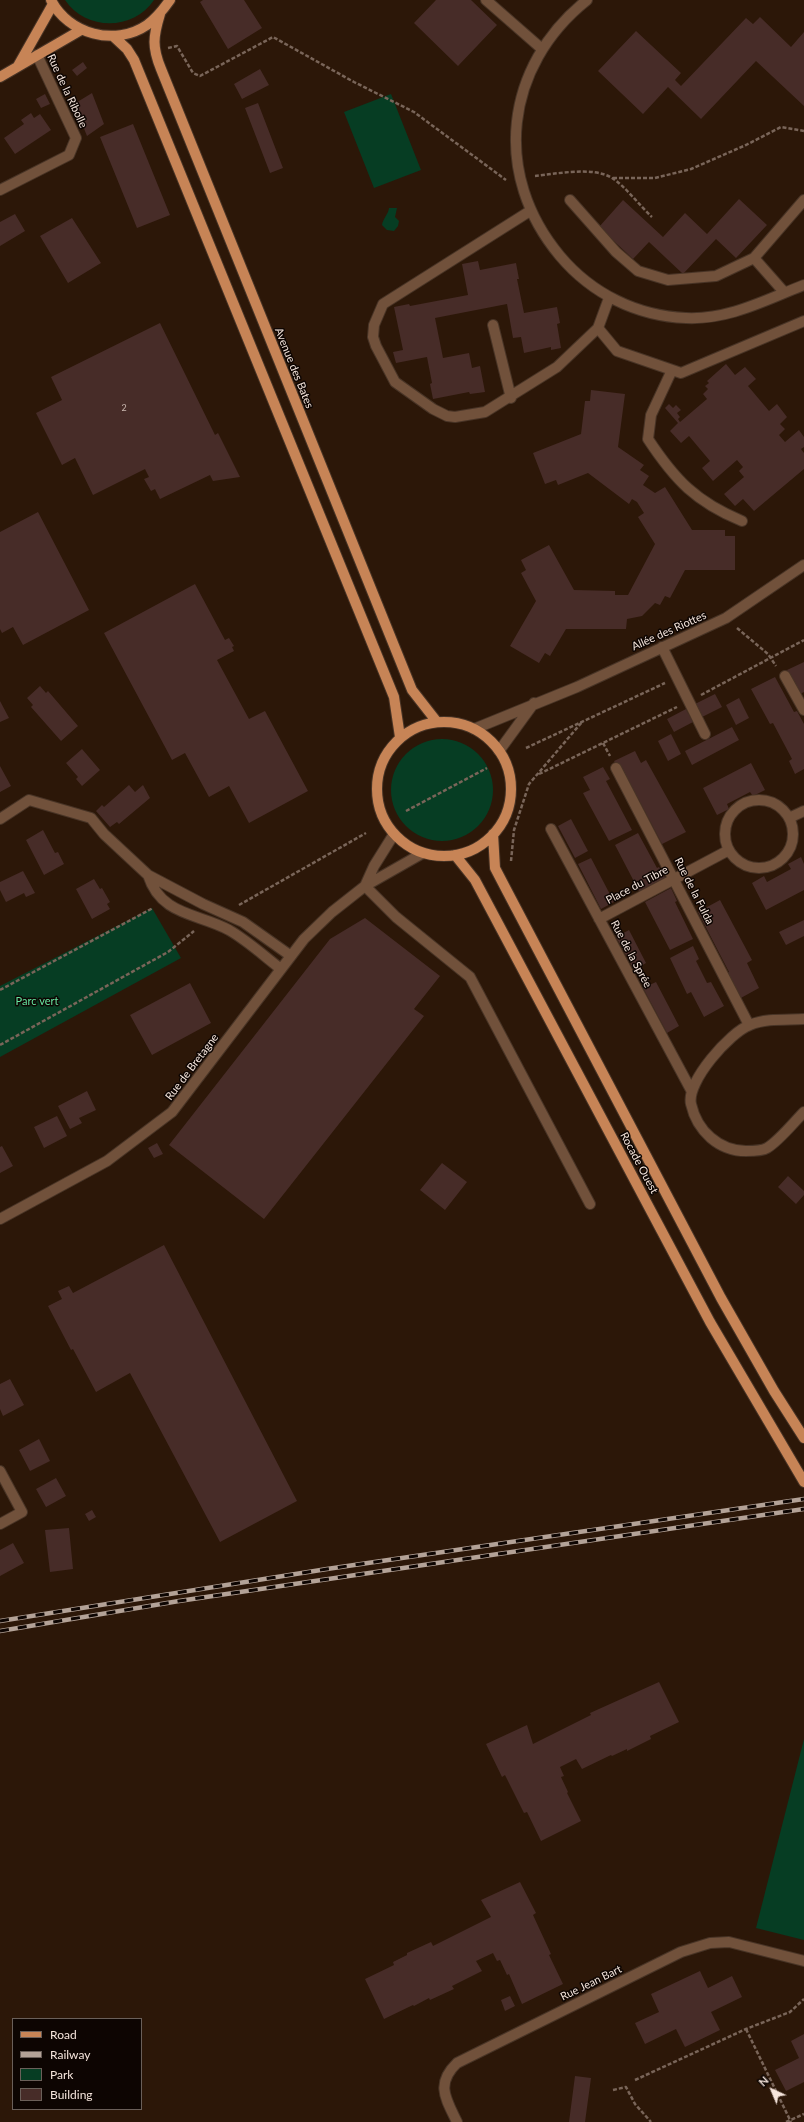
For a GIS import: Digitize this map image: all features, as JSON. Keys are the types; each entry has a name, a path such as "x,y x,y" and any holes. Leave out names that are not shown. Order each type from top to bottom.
{"main road":[{"path":"18,66 52,2 68,21 81,30 100,35 113,36 130,33 146,26 160,14 170,0"},
{"name":"Avenue des Bates","path":"160,14 153,35 154,52 412,690 437,722"},
{"path":"0,77 81,30"},
{"path":"113,36 127,49 140,75 394,697 400,738"},
{"path":"437,722 456,723 474,729 488,739 499,751 507,767 510,785 509,802 503,819 493,834 482,844 455,855 439,856 423,853 407,845 394,834 382,816 377,795 378,774 386,754 400,738 418,727 437,722"},
{"name":"Rocade Ouest","path":"493,834 495,868 510,898 721,1298 774,1391 804,1438"},
{"name":"Rocade Ouest","path":"455,855 475,880 710,1322 804,1482"}],"street":[{"path":"486,0 542,49"},
{"path":"587,0 562,23 542,49 526,80 517,116 515,148 519,178 530,211 544,235 565,262 589,285 609,298 661,315 702,318 738,312 804,284"},
{"name":"Rue de la Ribolle","path":"0,190 69,155 76,138 37,55"},
{"path":"570,200 616,252 638,271 668,280 716,276 754,258 804,200"},
{"path":"530,211 383,304 374,325 373,338 395,382 433,409 447,416 455,417 485,412 511,398 556,368 598,328 609,298"},
{"path":"754,258 784,292"},
{"path":"598,328 617,351 681,373 804,321"},
{"path":"493,325 511,398"},
{"path":"672,370 651,415 648,439 667,468 687,489 725,514 742,521"},
{"name":"Allée des Riottes","path":"474,729 576,687 726,618 804,565"},
{"path":"662,647 705,734"},
{"path":"785,676 804,710"},
{"path":"499,751 534,703"},
{"name":"Rue de la Fulda","path":"616,768 749,1025"},
{"path":"0,819 29,800 91,818 104,834 148,875 203,904 243,922 291,956"},
{"path":"757,800 767,801 776,804 789,818 792,829 791,844 783,858 775,865 764,868 754,868 739,862 729,850 725,841 726,827 732,813 739,806 757,800"},
{"path":"789,818 804,811"},
{"name":"Rue de la Sprée","path":"550,829 691,1090"},
{"name":"Rue de Bretagne","path":"365,886 374,866 394,834"},
{"name":"Place du Tibre","path":"599,919 729,850"},
{"name":"Rue de Bretagne","path":"0,1219 107,1161 172,1112 304,939 332,912 365,886 423,853"},
{"path":"148,875 153,889 164,901 186,915 228,930 281,969"},
{"path":"365,886 396,917 470,977 590,1204"},
{"path":"804,1019 768,1021 749,1025 718,1051 702,1069 691,1090 691,1104 701,1126 710,1138 721,1147 736,1151 751,1151 767,1148 804,1112"},
{"path":"0,1471 22,1512 0,1524"},
{"name":"Rue Jean Bart","path":"457,2122 444,2093 443,2083 449,2070 456,2063 681,1952 710,1943 728,1942 804,1961"}],"path":[{"path":"154,52 177,46 193,73 200,76 273,37 354,82 414,112 508,181 519,178 576,172 601,173 612,178 652,217"},
{"path":"612,178 662,176 691,169 746,145 781,127 804,131"},
{"path":"726,618 771,657 785,676"},
{"path":"539,774 689,701 804,640"},
{"path":"526,748 670,681"},
{"path":"511,861 514,830 529,784 584,720"},
{"path":"406,811 487,768"},
{"path":"225,913 366,833"},
{"path":"0,990 158,906"},
{"path":"0,1045 168,952 205,922"},
{"path":"635,2080 746,2029 790,2012 804,1999"},
{"path":"746,2029 791,2121"},
{"path":"613,2090 626,2087 635,2104 651,2122"},
{"path":"786,2122 804,2114"}],"green space":[{"path":"65,0 154,0 145,10 134,17 122,22 110,23 97,22 85,17 74,10"},
{"path":"391,94 421,170 374,188 344,112"},
{"path":"389,208 397,208 395,217 399,221 398,226 394,231 387,230 382,225"},
{"path":"442,739 452,740 471,747 485,761 492,780 492,800 485,819 471,833 452,840 442,841 432,840 413,833 399,819 392,800 391,790 392,780 399,761 413,747 432,740"},
{"name":"Parc vert","path":"152,908 181,958 0,1057 0,986"},
{"path":"804,1739 804,1940 756,1928"}],"building":[{"path":"203,0 244,0 262,28 228,49 200,2"},
{"path":"436,0 471,0 497,25 458,66 414,23"},
{"path":"760,17 791,47 804,32 804,106 756,61 701,119 668,87 643,114 598,71 636,31 681,73 675,80 681,86 746,18 753,24"},
{"path":"83,62 87,68 77,76 72,70"},
{"path":"260,69 269,85 242,99 234,84"},
{"path":"92,93 104,124 87,136 74,104"},
{"path":"45,94 50,104 41,108 36,99"},
{"path":"258,103 283,168 270,173 245,108"},
{"path":"31,113 34,118 40,114 51,130 15,154 4,138 24,124 21,120"},
{"path":"133,124 170,215 137,228 100,137"},
{"path":"739,199 767,225 736,258 716,239 683,274 649,242 633,259 599,227 623,200 663,237 685,213 707,234"},
{"path":"15,214 25,231 0,246 0,222"},
{"path":"72,218 101,263 68,283 40,236"},
{"path":"478,261 480,270 516,263 519,279 517,279 524,313 557,307 560,323 557,324 561,348 551,350 551,347 524,353 521,337 513,338 507,304 435,318 443,358 469,353 472,368 480,366 485,392 470,394 469,392 433,399 430,384 432,383 427,357 396,363 393,352 403,350 394,307 409,304 410,306 468,295 462,264"},
{"path":"160,323 215,435 218,433 240,477 213,481 210,475 160,499 155,489 151,491 144,479 149,477 145,469 93,495 75,458 62,465 36,413 62,400 51,377"},
{"path":"726,364 735,375 745,367 756,379 748,386 769,411 777,404 787,417 780,424 785,429 779,435 785,442 799,430 804,437 804,447 801,449 804,453 804,469 754,511 743,499 735,506 724,494 744,477 739,471 743,467 737,460 713,481 702,468 710,461 689,436 681,443 670,431 678,423 665,408 669,404 673,408 676,405 681,410 677,413 680,417 678,419 680,422 707,399 703,394 708,389 705,386 709,383 707,381"},
{"path":"591,390 625,394 618,447 644,465 640,470 649,476 643,485 655,493 665,487 692,530 725,530 725,536 735,536 735,570 685,570 670,598 665,596 660,605 655,603 642,616 627,619 626,629 566,629 550,656 545,653 539,663 510,646 536,601 521,573 526,570 521,560 549,545 574,590 615,591 615,595 628,595 655,544 638,517 644,513 637,502 632,499 629,504 588,473 558,485 556,480 545,484 533,453 581,434 585,401 590,401"},
{"path":"38,512 89,610 23,645 13,627 2,633 0,629 0,532"},
{"path":"195,584 225,640 229,638 234,646 232,647 234,651 217,660 249,719 265,711 308,791 249,823 229,786 209,797 185,753 172,760 104,633"},
{"path":"804,662 804,692 800,694 787,670"},
{"path":"775,677 794,712 797,711 804,724 804,769 795,774 789,761 792,759 773,723 770,724 751,689"},
{"path":"40,686 46,693 48,691 78,726 61,741 31,707 33,705 27,698"},
{"path":"715,694 722,707 702,717 695,704"},
{"path":"739,698 749,718 736,725 726,705"},
{"path":"0,701 9,718 0,722"},
{"path":"686,709 693,722 674,732 667,719"},
{"path":"732,727 739,740 692,765 685,751"},
{"path":"671,734 681,754 668,761 658,741"},
{"path":"82,749 100,770 82,786 76,779 78,777 66,763"},
{"path":"635,751 641,763 646,760 686,832 662,844 624,772 620,774 614,761"},
{"path":"751,763 765,790 753,796 750,792 727,804 729,809 717,815 703,788"},
{"path":"0,766 11,786 0,792"},
{"path":"603,767 610,779 606,781 632,830 609,841 583,793 590,790 583,777"},
{"path":"129,785 135,792 143,785 150,798 119,824 117,822 110,827 96,811 102,805 104,807"},
{"path":"571,819 588,851 575,858 558,826"},
{"path":"43,830 55,853 58,852 64,864 44,875 26,840"},
{"path":"638,833 657,868 659,867 666,879 640,893 615,845"},
{"path":"801,857 804,864 804,890 766,910 752,883 764,876 767,882 791,869 788,864"},
{"path":"591,858 614,902 601,909 578,864"},
{"path":"23,871 35,893 26,897 24,893 6,902 0,890 0,882"},
{"path":"94,879 100,889 102,888 110,902 107,904 110,909 92,919 76,889"},
{"path":"671,888 677,901 675,902 693,939 670,950 645,902"},
{"path":"720,900 752,960 747,963 759,988 739,999 726,974 729,972 698,912"},
{"path":"365,918 440,976 414,1009 424,1016 264,1219 169,1145 330,939"},
{"path":"804,920 804,936 786,945 779,932"},
{"path":"629,930 646,963 634,970 616,937"},
{"path":"693,946 699,959 696,961 707,983 711,982 724,1006 704,1017 691,992 687,994 670,958"},
{"path":"656,982 679,1026 667,1033 643,988"},
{"path":"190,983 211,1023 152,1055 130,1015"},
{"path":"87,1091 96,1110 79,1118 82,1123 70,1129 58,1106"},
{"path":"57,1116 67,1136 44,1148 34,1127"},
{"path":"157,1143 163,1154 154,1158 148,1148"},
{"path":"2,1146 13,1166 0,1173 0,1147"},
{"path":"442,1163 467,1182 445,1210 420,1190"},
{"path":"788,1176 804,1191 804,1195 796,1204 778,1187"},
{"path":"164,1245 297,1501 220,1542 130,1373 96,1392 73,1349 71,1350 48,1306 62,1299 58,1291 69,1286 73,1293"},
{"path":"10,1379 24,1405 3,1416 0,1409 0,1384"},
{"path":"39,1439 50,1461 30,1471 19,1450"},
{"path":"56,1478 66,1496 46,1507 36,1489"},
{"path":"92,1510 96,1517 89,1521 85,1514"},
{"path":"69,1528 73,1569 50,1572 45,1530"},
{"path":"13,1543 24,1563 0,1576 0,1550"},
{"path":"659,1682 679,1722 650,1736 651,1739 627,1751 627,1749 612,1756 611,1755 582,1769 576,1759 560,1767 564,1776 561,1777 568,1792 567,1793 581,1821 541,1841 527,1812 524,1813 505,1775 502,1777 486,1744 527,1725 533,1744 591,1715 590,1713"},
{"path":"520,1882 536,1913 533,1915 551,1954 549,1955 563,1984 522,2004 509,1974 507,1975 500,1960 497,1961 493,1953 476,1961 482,1971 452,1986 454,1989 430,2000 429,1998 384,2019 365,1979 394,1965 393,1962 407,1955 407,1953 431,1942 433,1946 491,1917 481,1900"},
{"path":"700,1971 708,1988 732,1976 742,1997 711,2012 720,2030 685,2047 676,2029 645,2044 635,2023 659,2012 651,1994"},
{"path":"510,1996 515,2006 505,2011 501,2000"},
{"path":"804,2034 804,2082 786,2091 775,2070 799,2058 791,2041"},
{"path":"575,2076 591,2078 585,2122 569,2122"}],"railway":[{"path":"0,1621 327,1569 804,1499"},
{"path":"0,1631 179,1601 804,1509"}]}
